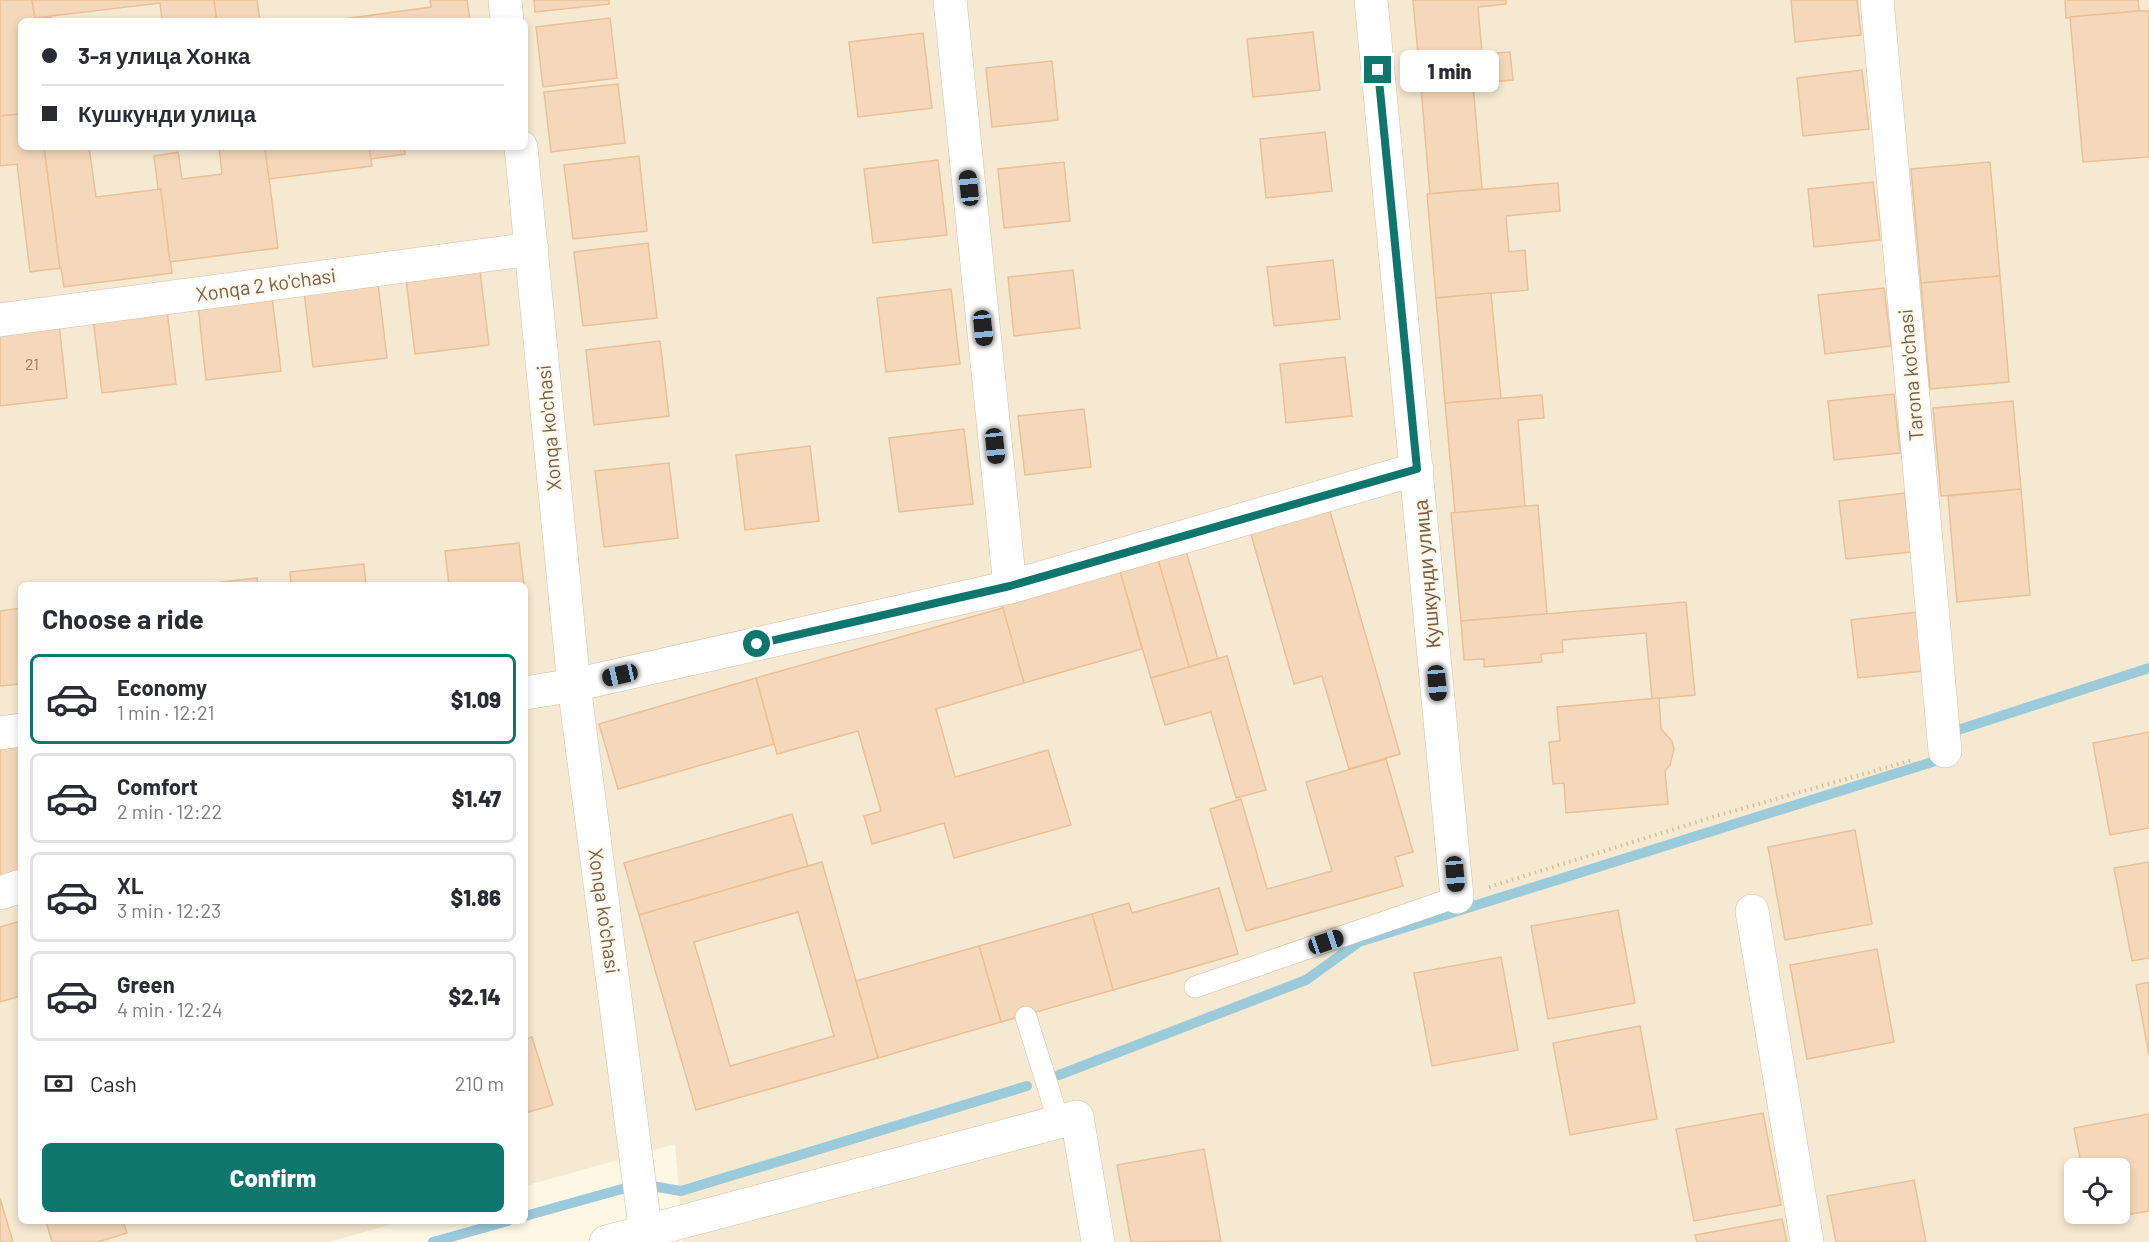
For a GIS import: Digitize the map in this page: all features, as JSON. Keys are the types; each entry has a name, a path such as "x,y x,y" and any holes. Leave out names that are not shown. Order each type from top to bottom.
{"street":[{"path":"505,0 507,18"},
{"path":"950,0 1010,586"},
{"name":"Кушкунди улица","path":"1371,0 1457,897"},
{"name":"Tarona ko'chasi","path":"1877,0 1945,751"},
{"name":"Xonqa ko'chasi","path":"521,150 574,685 646,1236"},
{"name":"Xonqa 2 ko'chasi","path":"0,320 532,249"},
{"path":"528,693 574,685 1010,586 1417,469"},
{"path":"0,733 18,730"},
{"path":"0,893 18,887"},
{"path":"1752,911 1807,1242"},
{"path":"606,1242 646,1236 1068,1119 1098,1242"}],"lane":[{"path":"1196,987 1457,897"},
{"path":"1026,1017 1068,1119"}],"path":[{"path":"1457,897 1716,816 1945,751"}],"shaded area":[{"path":"0,0 2149,0 2149,1242 683,1242 675,1144 528,1185 528,582 18,582 18,1224 392,1224 329,1242 0,1242"}],"building":[{"path":"0,0 32,0 35,18 18,18 18,114 0,116"},
{"path":"32,0 214,0 217,18 162,18 160,3 35,18"},
{"path":"214,0 257,0 260,18 217,18"},
{"path":"430,0 467,0 470,18 351,18 431,7"},
{"path":"534,0 609,0 609,4 535,12"},
{"path":"1413,0 1506,0 1506,4 1478,7 1482,54 1510,52 1513,80 1421,88"},
{"path":"1791,0 1857,0 1861,35 1795,42"},
{"path":"2065,0 2138,0 2139,11 2066,18"},
{"path":"2149,11 2149,157 2083,162 2070,17"},
{"path":"610,18 617,78 543,87 536,27"},
{"path":"1313,32 1320,90 1253,97 1247,39"},
{"path":"923,33 932,108 858,117 849,42"},
{"path":"1052,61 1058,120 992,127 986,68"},
{"path":"1862,70 1869,129 1803,136 1797,78"},
{"path":"618,84 625,143 551,152 544,92"},
{"path":"1473,84 1482,189 1430,194 1421,88"},
{"path":"18,114 18,150 44,150 60,268 30,272 17,164 0,166 0,116"},
{"path":"1325,132 1332,191 1266,198 1260,139"},
{"path":"44,150 89,150 96,197 161,189 172,273 64,287"},
{"path":"219,150 265,150 278,248 170,262 161,189 158,189 154,156 178,152 182,179 222,174"},
{"path":"265,150 369,150 372,166 269,179"},
{"path":"370,150 404,150 405,154 371,159"},
{"path":"639,156 647,231 573,239 564,165"},
{"path":"938,160 947,235 873,243 864,169"},
{"path":"1064,162 1070,221 1004,228 998,169"},
{"path":"1990,162 2000,276 1921,283 1911,169"},
{"path":"1873,182 1880,240 1814,247 1808,189"},
{"path":"1558,183 1560,211 1506,216 1509,252 1525,250 1528,290 1436,298 1427,194"},
{"path":"648,243 657,318 583,326 574,252"},
{"path":"1333,260 1340,319 1274,326 1267,267"},
{"path":"1073,270 1080,328 1014,336 1008,277"},
{"path":"480,271 489,345 415,354 406,279"},
{"path":"2000,276 2009,382 1930,389 1921,283"},
{"path":"378,283 387,358 313,367 304,292"},
{"path":"1884,288 1891,346 1825,354 1818,295"},
{"path":"951,289 960,364 886,372 877,298"},
{"path":"1491,293 1501,399 1445,403 1436,298"},
{"path":"272,297 281,371 206,380 198,305"},
{"path":"167,310 176,384 102,393 93,319"},
{"path":"59,323 67,398 0,406 0,330"},
{"path":"660,341 669,416 594,425 586,350"},
{"path":"1345,357 1352,416 1286,423 1280,364"},
{"path":"1894,394 1900,453 1834,460 1828,401"},
{"path":"1542,395 1544,418 1518,420 1525,507 1455,513 1445,403"},
{"path":"2013,401 2021,489 1941,496 1933,408"},
{"path":"1084,409 1091,467 1025,475 1018,416"},
{"path":"964,429 973,504 899,512 889,438"},
{"path":"810,446 819,521 745,530 736,455"},
{"path":"669,463 678,538 604,547 595,471"},
{"path":"2021,489 2030,595 1957,602 1948,496"},
{"path":"1905,493 1911,552 1846,559 1839,501"},
{"path":"1538,505 1547,614 1461,621 1451,513"},
{"path":"1329,508 1400,754 1349,769 1322,676 1294,684 1250,531"},
{"path":"1183,541 1218,659 1189,667 1155,549"},
{"path":"519,543 524,582 449,582 445,551"},
{"path":"1155,549 1189,667 1151,678 1117,561"},
{"path":"364,564 366,582 291,582 290,572"},
{"path":"1119,567 1142,649 1024,683 1000,601"},
{"path":"257,578 258,582 223,582"},
{"path":"1686,602 1695,695 1652,699 1646,633 1562,640 1563,652 1541,654 1542,662 1484,667 1484,659 1464,660 1461,621"},
{"path":"18,608 18,684 0,686 0,611"},
{"path":"1003,608 1024,683 936,709 955,777 1048,750 1071,825 954,858 944,823 872,844 864,816 881,811 858,731 777,754 756,678"},
{"path":"1917,612 1923,671 1858,678 1851,620"},
{"path":"1227,656 1266,790 1236,798 1211,712 1165,725 1151,678"},
{"path":"756,678 774,744 618,789 599,724"},
{"path":"1659,698 1661,729 1672,741 1674,749 1670,765 1665,771 1668,804 1566,813 1564,783 1553,784 1549,742 1560,741 1557,707"},
{"path":"2149,732 2149,828 2110,835 2093,743"},
{"path":"18,744 18,873 2,877 0,871 0,746"},
{"path":"1386,759 1413,852 1395,857 1403,886 1246,931 1210,809 1241,799 1267,889 1332,871 1306,782"},
{"path":"792,814 808,866 639,915 624,863"},
{"path":"1855,830 1872,924 1785,940 1768,847"},
{"path":"822,862 878,1058 696,1110 639,915","holes":["798,912 834,1036 730,1066 694,942"]},
{"path":"2149,862 2149,958 2132,961 2114,868"},
{"path":"1219,888 1238,954 1113,990 1092,914 1129,903 1132,913"},
{"path":"1618,910 1635,1003 1548,1019 1531,926"},
{"path":"1092,914 1113,990 1001,1022 979,946"},
{"path":"18,922 18,997 0,1002 0,927"},
{"path":"979,946 1001,1022 878,1058 856,981"},
{"path":"1877,949 1894,1042 1807,1059 1790,965"},
{"path":"1501,957 1518,1050 1432,1066 1414,973"},
{"path":"2149,982 2149,1055 2136,985"},
{"path":"1640,1026 1657,1119 1570,1135 1553,1043"},
{"path":"532,1037 553,1105 528,1112 528,1038"},
{"path":"1763,1113 1781,1205 1694,1221 1676,1129"},
{"path":"2149,1114 2149,1211 2130,1214 2130,1158 2080,1158 2074,1128"},
{"path":"1204,1149 1221,1241 1131,1242 1117,1165"},
{"path":"1914,1180 1926,1242 1836,1242 1827,1196"},
{"path":"0,1198 13,1242 0,1242"},
{"path":"1782,1219 1787,1242 1697,1242 1695,1235"},
{"path":"47,1224 124,1224 127,1233 98,1242 52,1242"}],"waterway":[{"path":"1952,736 1952,732 2149,668"},
{"path":"1059,1075 1306,980 1359,942 1945,758"},
{"path":"528,1215 640,1184 681,1191 1027,1086"},
{"path":"433,1242 497,1224"}],"route":[{"path":"757,644 1010,586 1417,469 1378,70"}]}
